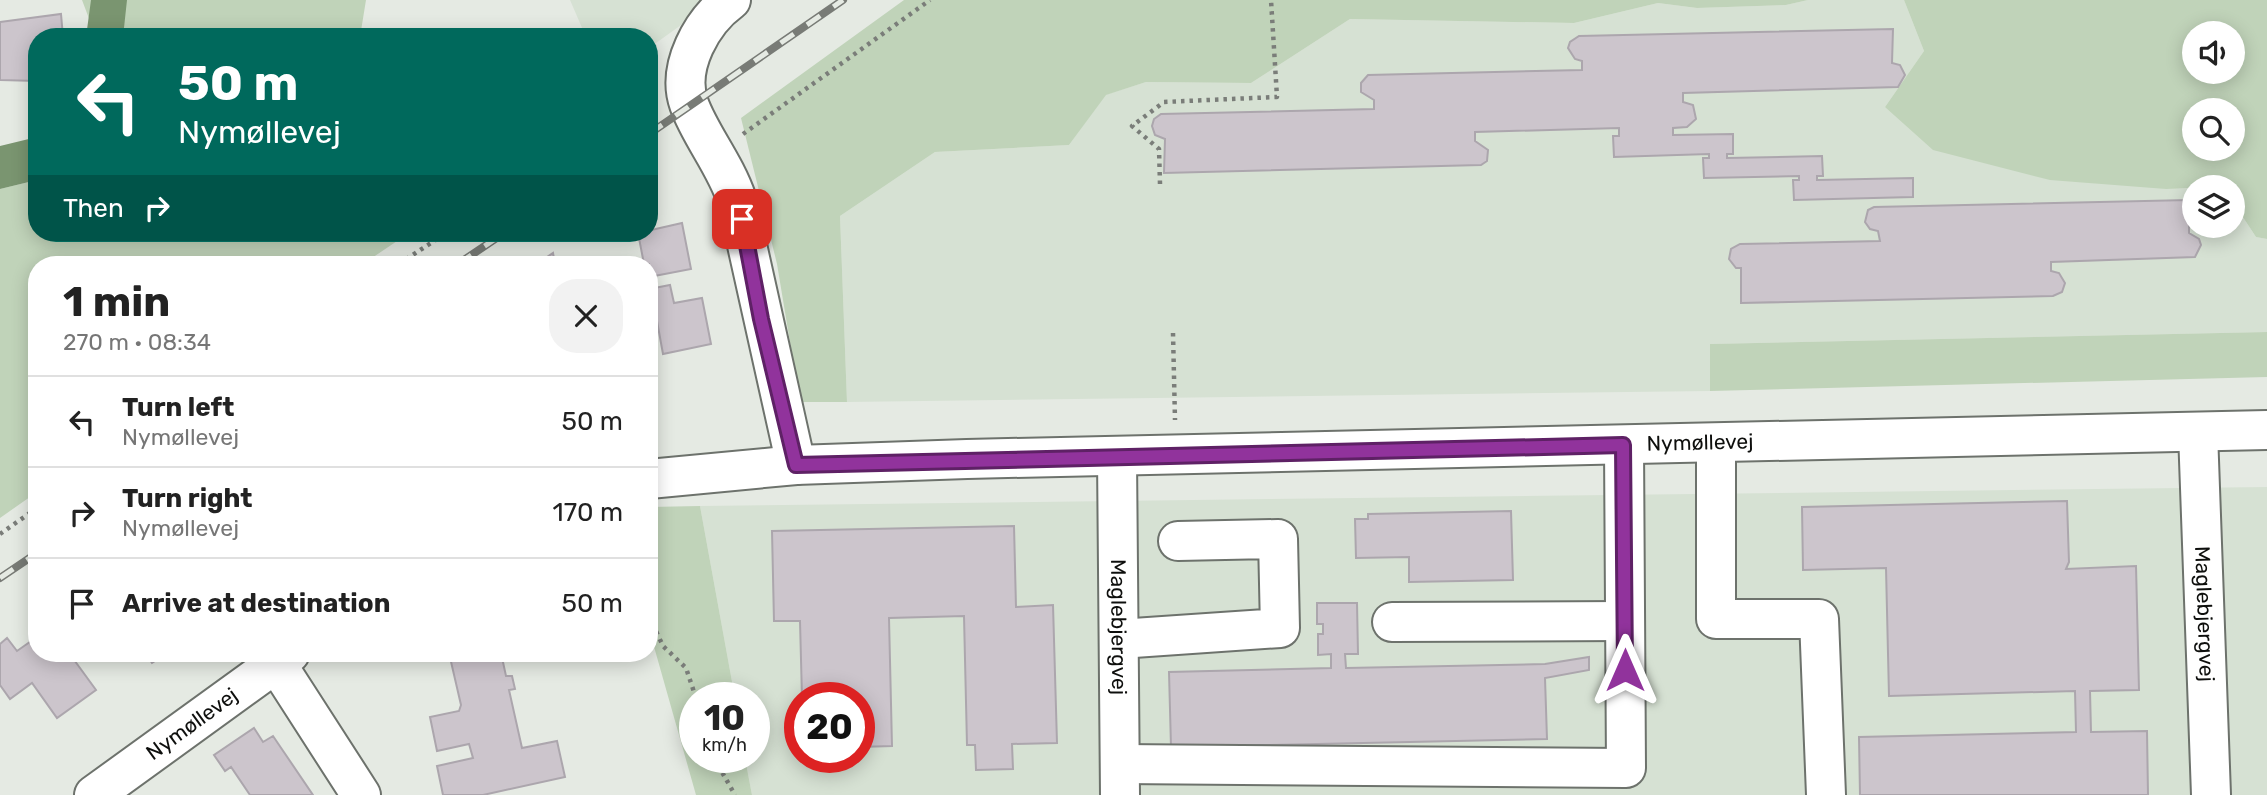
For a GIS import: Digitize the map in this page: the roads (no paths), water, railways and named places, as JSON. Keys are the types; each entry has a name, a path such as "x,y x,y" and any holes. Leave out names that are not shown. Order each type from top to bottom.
{"street":[{"path":"731,0 702,33 689,64 686,81 690,106 716,153 737,200 796,465"},
{"name":"Nymøllevej","path":"658,478 796,465 2267,430"},
{"name":"Maglebjergvej","path":"2198,432 2211,795"},
{"path":"1716,443 1716,619 1819,619 1826,795"},
{"path":"1120,780 1626,768 1623,445"},
{"name":"Maglebjergvej","path":"1117,457 1120,780"},
{"path":"1119,639 1280,628 1278,539 1178,541"},
{"path":"1392,622 1625,621"},
{"name":"Nymøllevej","path":"94,795 277,662"},
{"path":"285,662 361,795"}],"railway":[{"path":"658,128 843,0"},
{"path":"470,256 491,242"},
{"path":"0,578 28,559"}]}
